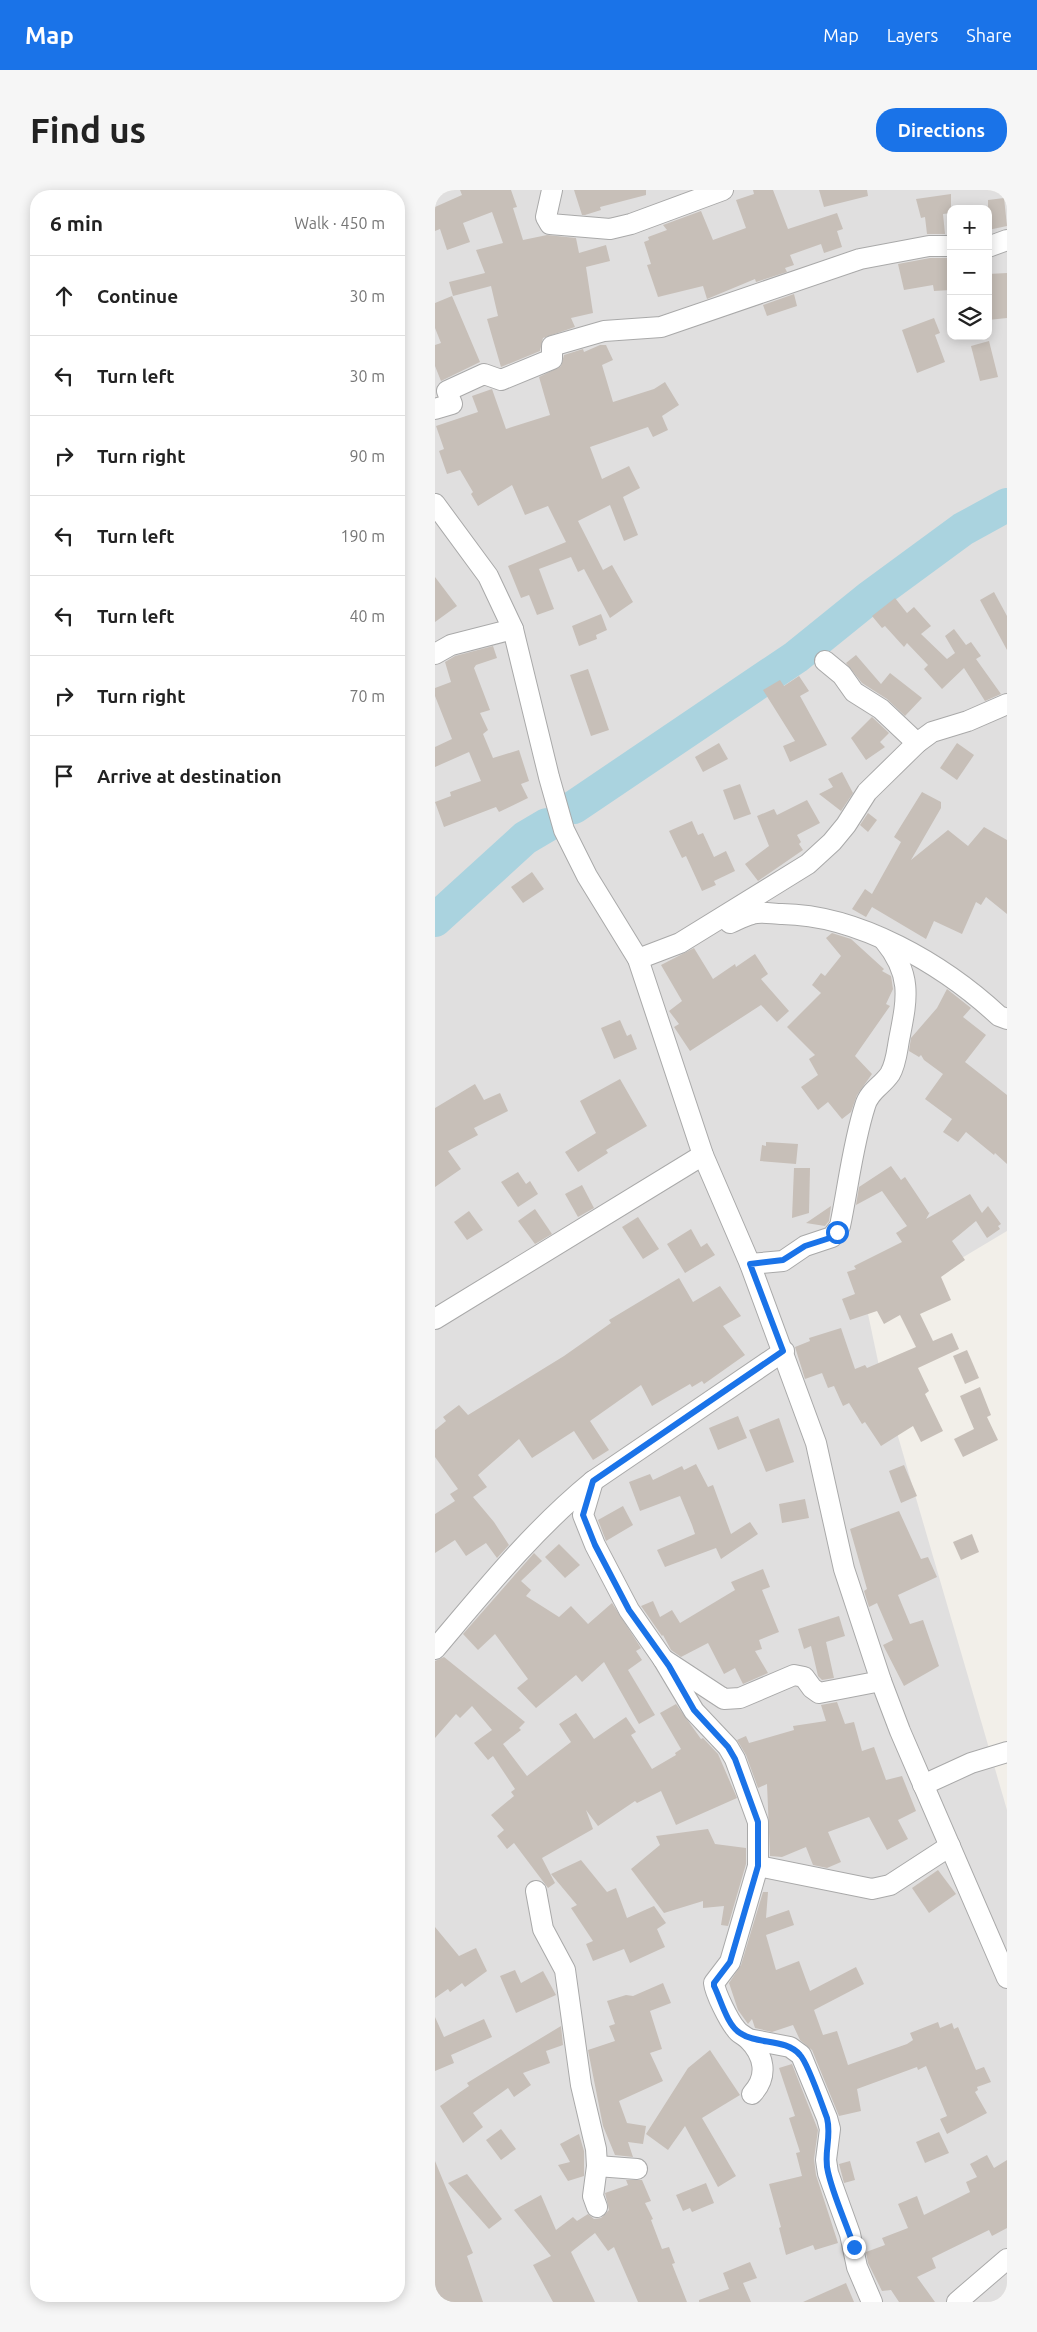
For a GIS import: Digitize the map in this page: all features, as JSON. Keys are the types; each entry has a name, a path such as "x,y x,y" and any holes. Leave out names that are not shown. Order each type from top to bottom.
{"street":[{"path":"552,190 546,216 550,224 610,229 631,224 723,190"},
{"path":"992,246 1007,240"},
{"path":"435,409 452,404 447,391 484,374 501,380 552,359 552,346 604,331 661,327 860,259 929,246 947,246"},
{"path":"435,504 488,576 513,629 549,777 565,830 587,876 638,959 703,1155 750,1264 816,1443 844,1569 881,1681 923,1785 1007,1978"},
{"path":"435,654 451,645 513,629"},
{"path":"825,661 842,675 854,692 881,709 917,743"},
{"path":"638,959 680,943 808,864 832,842 846,825 867,792 917,743 932,732 1007,704"},
{"path":"710,926 719,928 753,914 796,914 838,920 884,940 950,976 999,1016 1007,1019"},
{"path":"750,1264 783,1260 805,1246 833,1237 840,1226 865,1106 875,1088 891,1072 905,1008 907,988 903,970 897,956 884,940"},
{"path":"435,1319 703,1155"},
{"path":"435,1649 517,1552 566,1504 593,1481 783,1351"},
{"path":"593,1481 583,1515 595,1545 629,1610 663,1659 694,1710 728,1747 735,1759 758,1822 758,1866 730,1962 714,1983 732,2024 759,2053 764,2068 761,2081 752,2094"},
{"path":"663,1659 724,1699 740,1698 789,1675 804,1677 812,1688 819,1693 881,1681"},
{"path":"923,1785 964,1766 1007,1752"},
{"path":"758,1866 872,1889 890,1885 950,1846"},
{"path":"537,1891 543,1929 565,1970 581,2086 592,2130 597,2166 593,2185 593,2196 597,2207"},
{"path":"748,2039 790,2047 801,2055 827,2118 830,2129 826,2160 828,2173 850,2234 857,2267 872,2302"},
{"path":"597,2166 637,2169"},
{"path":"957,2302 1007,2259"}],"shaded area":[{"path":"435,190 1007,190 1007,1231 868,1314 883,1385 1007,1810 1007,2302 435,2302"}],"building":[{"path":"460,190 511,190 517,207 513,208 523,240 547,235 576,238 579,253 606,245 610,261 586,267 593,313 571,318 575,327 543,338 540,351 501,367 487,319 498,316 491,286 453,296 449,282 485,273 476,250 503,243 492,212 463,223 470,242 447,250 440,229 435,231 435,207 462,195"},
{"path":"574,190 646,190 646,195 600,207 601,210 582,215"},
{"path":"753,190 773,190 788,229 837,213 843,229 837,231 842,247 824,253 821,244 790,255 794,265 785,268 787,272 756,282 755,279 707,299 703,286 658,297 647,265 651,264 644,242 649,240 648,237 667,230 663,225 701,211 713,240 746,228 736,200 754,194"},
{"path":"819,190 867,190 868,196 824,207"},
{"path":"951,194 951,205 947,205 947,214 943,214 945,234 927,234 925,217 921,218 916,199"},
{"path":"1004,198 1007,226 992,229 992,205 988,205 988,200"},
{"path":"930,258 947,258 947,290 934,291 933,285 904,290 898,264"},
{"path":"1007,273 1007,318 992,320 992,274"},
{"path":"794,294 797,306 767,316 763,305"},
{"path":"452,296 480,362 441,381 435,366 435,345 441,343 435,328 435,303"},
{"path":"934,318 940,333 935,335 945,362 917,373 902,330"},
{"path":"989,341 998,377 980,381 971,346"},
{"path":"600,345 606,345 613,360 602,365 613,402 654,389 665,382 679,405 662,416 668,430 653,437 648,427 590,447 602,479 629,466 640,488 623,497 638,535 624,541 610,505 578,521 603,570 612,565 633,602 610,618 584,569 578,572 571,557 539,569 554,609 537,615 529,595 521,598 508,566 566,542 548,506 525,515 512,485 478,506 471,494 473,492 460,470 447,474 439,451 444,449 436,426 478,412 472,396 492,389 506,429 550,415 539,377 561,366 564,355 583,349 584,352"},
{"path":"435,577 457,606 435,622"},
{"path":"994,592 1007,616 1007,650 980,600"},
{"path":"895,598 907,613 914,607 931,626 921,634 947,659 955,653 945,636 954,629 966,645 971,642 981,656 976,659 1001,694 985,701 964,668 942,689 924,669 928,665 907,643 904,647 885,626 882,628 872,616"},
{"path":"601,614 607,630 596,635 597,639 579,646 572,626"},
{"path":"493,646 497,658 476,665 474,668 490,710 480,713 488,730 483,734 493,758 519,750 529,781 521,784 528,798 499,812 496,807 444,827 435,802 451,796 450,792 481,781 469,752 435,767 435,747 452,739 435,696 435,688 451,682 445,662 455,656"},
{"path":"856,655 881,684 890,673 922,698 905,716 887,699 862,683 846,663"},
{"path":"588,669 609,730 591,736 570,675"},
{"path":"799,676 809,691 800,696 827,745 790,762 783,746 795,741 763,690 780,680 784,686"},
{"path":"872,717 889,733 880,742 885,747 866,760 851,738"},
{"path":"719,743 728,759 703,772 695,757"},
{"path":"957,743 974,755 957,780 940,768"},
{"path":"842,772 853,793 841,811 819,794 833,787 828,779"},
{"path":"740,784 751,814 734,820 723,790"},
{"path":"922,792 941,802 941,808 911,860 948,830 968,846 984,827 1007,840 1007,914 986,897 981,905 976,902 962,934 934,921 926,939 872,907 866,917 852,909 865,889 872,894 901,842 894,837"},
{"path":"807,800 820,823 797,835 803,850 758,881 745,864 769,846 757,816 774,809 777,815"},
{"path":"868,813 877,820 868,832 860,825"},
{"path":"692,821 698,835 703,833 714,857 726,851 735,871 714,881 716,885 702,891 686,856 682,858 669,831"},
{"path":"532,872 544,889 523,903 511,887"},
{"path":"832,933 851,939 884,969 882,971 891,976 893,989 886,1004 890,1006 855,1056 872,1074 857,1095 851,1112 842,1119 828,1102 818,1110 801,1087 818,1075 809,1059 815,1055 787,1027 821,993 812,985 821,973 825,976 841,956 826,938"},
{"path":"694,948 713,979 735,964 736,967 755,954 768,974 761,979 789,1011 777,1022 761,1005 690,1051 674,1027 679,1024 669,1011 682,1001 661,965"},
{"path":"947,989 971,1008 963,1017 986,1035 965,1062 1007,1095 1007,1164 966,1132 958,1142 943,1132 952,1119 925,1099 943,1074 924,1060 921,1055 919,1057 909,1051 911,1038 937,1008"},
{"path":"620,1020 627,1036 631,1034 637,1049 614,1059 601,1028"},
{"path":"620,1079 647,1126 606,1150 608,1153 578,1172 565,1152 596,1133 580,1101"},
{"path":"475,1084 484,1100 500,1093 508,1111 474,1128 478,1135 448,1151 461,1169 435,1187 435,1108"},
{"path":"766,1142 798,1144 796,1164 760,1161 762,1145 766,1146"},
{"path":"891,1166 901,1180 905,1177 930,1212 926,1219 970,1194 982,1213 988,1206 1001,1224 998,1226 1000,1229 987,1238 976,1221 952,1241 965,1260 941,1277 951,1300 920,1314 933,1341 952,1333 959,1349 918,1368 929,1391 925,1394 943,1431 921,1442 913,1426 881,1446 865,1422 862,1424 849,1403 843,1406 834,1386 828,1388 822,1373 805,1379 795,1347 810,1341 809,1338 841,1328 855,1369 865,1365 867,1368 916,1347 900,1315 884,1324 877,1311 850,1320 842,1299 855,1294 847,1272 856,1269 854,1266 902,1242 896,1233 907,1226 882,1191 856,1205 859,1187"},
{"path":"794,1168 810,1168 809,1213 792,1218"},
{"path":"518,1172 526,1184 530,1181 538,1194 518,1207 501,1182"},
{"path":"582,1185 594,1208 578,1217 565,1194"},
{"path":"831,1206 829,1221 825,1226 806,1223"},
{"path":"535,1209 552,1234 535,1244 518,1221"},
{"path":"469,1211 483,1230 467,1240 454,1222"},
{"path":"638,1217 659,1249 643,1259 622,1227"},
{"path":"691,1229 701,1247 707,1243 715,1255 685,1273 667,1244"},
{"path":"679,1278 693,1302 720,1286 741,1316 723,1326 745,1355 704,1384 702,1381 692,1387 690,1384 652,1406 641,1385 590,1421 609,1450 593,1460 574,1431 532,1458 519,1439 478,1475 487,1487 473,1497 494,1522 509,1545 497,1558 486,1543 466,1556 455,1540 435,1553 435,1514 455,1501 450,1494 458,1489 435,1457 435,1430 446,1421 443,1417 459,1405 468,1415 564,1356 611,1323 609,1320"},
{"path":"967,1350 979,1378 965,1384 953,1356"},
{"path":"980,1387 991,1415 987,1417 998,1440 963,1457 954,1439 974,1429 960,1396"},
{"path":"738,1416 747,1438 718,1450 709,1428"},
{"path":"779,1418 794,1462 766,1472 749,1430"},
{"path":"696,1464 708,1487 713,1485 731,1534 750,1522 758,1534 721,1559 716,1548 665,1567 657,1550 695,1534 680,1496 640,1511 629,1482 650,1474 653,1480 682,1466 684,1470"},
{"path":"904,1465 917,1496 901,1503 889,1471"},
{"path":"805,1499 809,1518 782,1523 779,1504"},
{"path":"623,1506 633,1525 606,1541 598,1520"},
{"path":"899,1511 921,1559 928,1557 937,1577 898,1595 910,1624 923,1620 939,1666 904,1686 883,1645 893,1640 877,1603 869,1607 864,1591 867,1589 850,1529"},
{"path":"972,1534 979,1552 961,1560 953,1542"},
{"path":"559,1544 580,1565 565,1578 545,1557"},
{"path":"534,1553 542,1561 521,1581 531,1590 526,1596 559,1617 571,1606 588,1624 612,1603 641,1648 636,1651 642,1660 628,1670 655,1715 639,1724 604,1662 582,1682 576,1675 536,1708 517,1688 528,1679 495,1634 478,1650 463,1634"},
{"path":"763,1569 770,1587 762,1590 779,1632 759,1640 762,1649 755,1651 768,1673 743,1684 735,1668 724,1674 708,1643 681,1657 671,1650 663,1635 641,1606 653,1601 660,1617 672,1610 680,1623 735,1590 731,1582"},
{"path":"839,1616 845,1636 826,1642 834,1678 822,1680 818,1676 811,1646 804,1649 798,1629"},
{"path":"444,1657 525,1722 519,1728 521,1730 503,1744 527,1776 571,1742 559,1724 576,1713 594,1739 626,1717 636,1732 631,1735 652,1769 676,1755 675,1753 681,1749 660,1713 676,1704 701,1739 703,1738 718,1754 737,1798 676,1825 661,1791 637,1803 635,1801 598,1826 586,1810 593,1829 542,1858 555,1883 548,1888 514,1843 507,1849 497,1836 504,1830 491,1815 514,1796 511,1792 515,1789 493,1756 488,1760 474,1743 492,1730 472,1706 460,1718 456,1714 435,1738 435,1661"},
{"path":"837,1702 845,1724 854,1722 862,1751 874,1747 886,1780 902,1776 916,1811 898,1820 908,1839 887,1850 869,1817 828,1832 841,1862 827,1868 813,1865 806,1847 782,1857 770,1856 767,1784 758,1788 746,1755 737,1740 746,1736 749,1743 794,1730 793,1726 826,1721 821,1705"},
{"path":"708,1829 715,1844 746,1848 746,1864 728,1926 721,1925 724,1906 703,1908 703,1901 664,1913 631,1869 660,1845 656,1836"},
{"path":"581,1860 607,1892 616,1888 627,1918 654,1906 666,1923 657,1929 665,1947 630,1963 624,1949 593,1961 586,1944 593,1941 571,1908 577,1905 551,1874"},
{"path":"938,1870 956,1894 929,1913 912,1888"},
{"path":"763,1892 768,1892 766,1918 789,1910 794,1925 766,1935 776,1970 799,1961 810,1991 856,1967 864,1984 814,2010 823,2035 837,2031 848,2065 907,2044 913,2040 910,2033 938,2022 940,2028 952,2023 954,2029 958,2027 976,2070 984,2067 991,2082 977,2087 978,2090 975,2092 987,2113 947,2134 940,2119 947,2116 926,2066 918,2070 917,2067 857,2089 861,2111 839,2116 812,2050 800,2040 793,2025 772,2032 755,2028 752,2019 748,2024 738,2010 729,1983 741,1965"},
{"path":"435,1927 459,1956 476,1948 487,1971 465,1987 462,1983 450,1992 448,1989 435,1998"},
{"path":"515,1970 521,1983 543,1971 556,1995 516,2013 500,1976"},
{"path":"663,1983 671,2003 650,2011 662,2049 650,2053 663,2081 619,2101 627,2123 646,2126 643,2144 628,2142 633,2157 615,2155 603,2126 588,2050 615,2041 609,2026 615,2024 607,2001 626,1995 633,1996"},
{"path":"435,2017 444,2037 484,2019 492,2037 451,2055 454,2063 435,2071"},
{"path":"561,2026 563,2045 546,2051 550,2063 523,2073 531,2085 514,2097 508,2088 473,2113 483,2127 463,2143 440,2106 469,2086 467,2083"},
{"path":"710,2050 740,2095 702,2118 736,2176 718,2187 685,2126 668,2150 646,2134 688,2068"},
{"path":"792,2064 818,2130 814,2159 816,2175 838,2243 815,2250 813,2245 786,2255 779,2228 781,2227 769,2184 802,2176 796,2153 800,2152 789,2118 795,2116 779,2068"},
{"path":"501,2129 516,2149 501,2160 486,2140"},
{"path":"939,2132 949,2153 925,2163 916,2142"},
{"path":"579,2134 584,2151 584,2176 568,2181 558,2165 570,2162 560,2144"},
{"path":"987,2155 994,2168 1007,2160 1007,2228 992,2236 989,2230 932,2258 936,2268 917,2277 935,2302 899,2302 891,2290 882,2291 868,2263 866,2252 885,2245 882,2238 908,2228 898,2204 917,2196 924,2215 970,2192 966,2182 977,2177 970,2164"},
{"path":"435,2161 473,2253 467,2256 483,2302 435,2302"},
{"path":"850,2161 855,2180 844,2183 839,2164"},
{"path":"467,2174 502,2219 489,2229 448,2183"},
{"path":"626,2180 642,2180 651,2201 645,2203 653,2219 651,2220 662,2249 669,2247 675,2263 672,2264 687,2302 638,2302 614,2247 608,2251 595,2233 571,2252 595,2302 553,2302 533,2265 551,2256 514,2210 541,2195 556,2230 573,2217 577,2221 588,2214 594,2219 601,2218 609,2210 605,2193 628,2185"},
{"path":"706,2183 714,2203 692,2212 690,2208 683,2211 676,2195"},
{"path":"750,2262 757,2278 743,2283 751,2302 699,2302 699,2300 729,2289 723,2273"},
{"path":"846,2283 854,2302 803,2302"}],"waterway":[{"path":"574,807 796,657 869,598 963,529 1007,505"},
{"path":"435,920 525,838 547,825"}],"route":[{"path":"837,1232 833,1237 805,1246 783,1260 773,1263 750,1264 783,1351 593,1481 583,1515 595,1545 629,1610 658,1654 669,1666 694,1710 728,1747 735,1759 755,1810 760,1845 758,1866 730,1962 714,1983 714,1986 732,2024 739,2033 748,2039 790,2047 801,2055 827,2118 830,2129 826,2160 828,2173 854,2247"}]}
